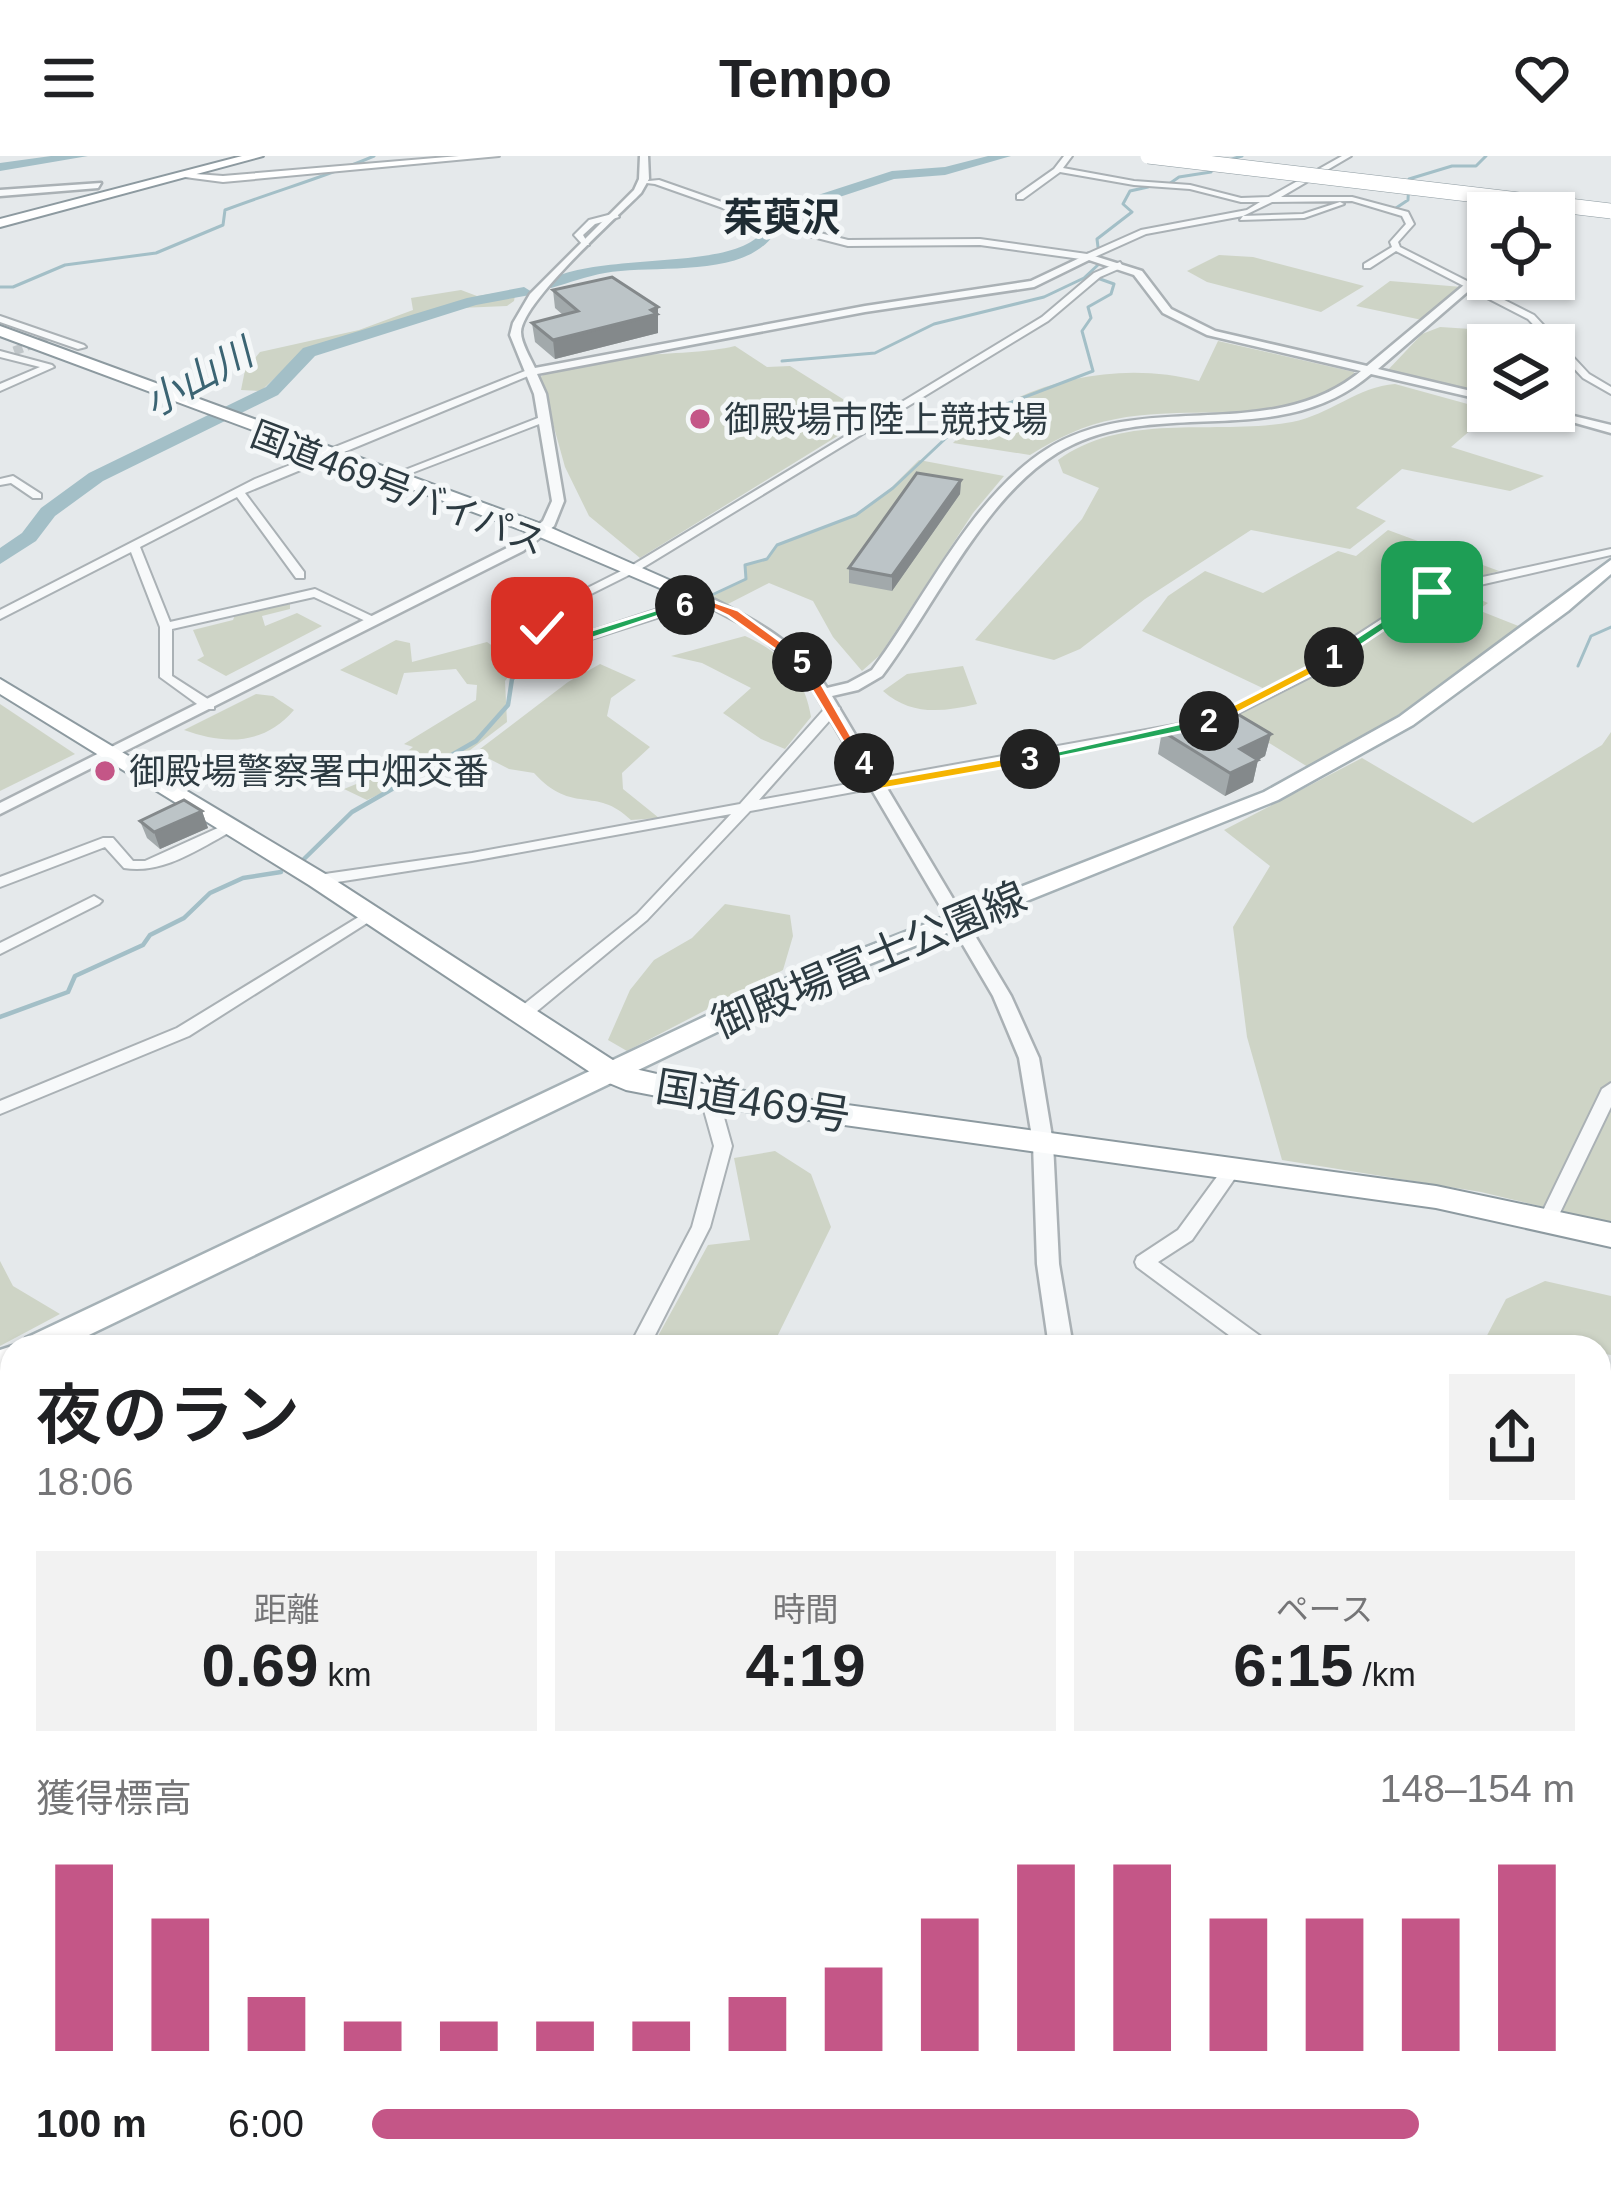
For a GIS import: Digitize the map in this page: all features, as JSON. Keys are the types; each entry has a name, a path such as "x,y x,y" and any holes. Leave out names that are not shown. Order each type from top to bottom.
{"highway":[{"path":"0,223 90,191 182,176 257,156"},
{"path":"1148,156 1611,210"},
{"path":"1183,156 1611,210"},
{"name":"国道469号バイパス","path":"3,346 220,417 537,535"},
{"name":"国道469号バイパス","path":"323,455 392,477 701,599"},
{"name":"国道469号","path":"0,685 317,880 626,1080 709,1096 1436,1197 1611,1235"}],"main road":[{"path":"182,176 223,179 494,156"},
{"name":"御殿場富士公園線","path":"61,1335 791,986 953,919 1202,826 1337,762 1406,721 1562,607 1611,565"}],"street":[{"path":"0,808 376,621 537,535 554,516 558,501 540,394 515,334 521,314 642,182 644,156"},
{"path":"1020,197 1059,169 1068,156"},
{"path":"1232,219 1347,156"},
{"path":"1059,169 1268,201 1354,195 1410,220 1394,242 1396,248 1467,286"},
{"path":"642,182 656,182 785,227 848,243 980,242 1120,265 1138,273 1159,302 1187,323 1227,339 1467,393"},
{"path":"0,193 90,191"},
{"path":"0,615 238,492 530,372 866,309 1034,284 1144,232 1232,219 1304,216 1354,195"},
{"path":"1367,266 1396,248"},
{"path":"1058,1335 1048,1264 1043,1143 1029,1058 1002,996 829,700 782,644 701,599 569,642 534,619 628,571 1045,319 1096,277 1120,265"},
{"path":"524,1013 642,917 744,808 829,700 877,674 997,501 1050,451 1079,436 1132,422 1258,418 1296,411 1343,392 1467,288"},
{"path":"1495,300 1531,317 1586,376 1611,391"},
{"path":"0,319 81,347"},
{"path":"0,388 49,367 3,346"},
{"path":"392,477 543,419"},
{"path":"1575,420 1611,429"},
{"path":"0,482 13,479 37,496"},
{"path":"238,492 300,574"},
{"path":"134,546 166,627 166,676 208,706"},
{"path":"317,880 876,786 1217,720 1311,671 1432,592 1611,552"},
{"path":"166,627 315,593 376,621"},
{"path":"0,882 108,841 129,865 146,866 231,826"},
{"path":"0,949 94,901"},
{"path":"0,1108 183,1032 370,915"},
{"path":"1547,1221 1611,1089"},
{"path":"645,1335 705,1213 723,1146 709,1096"},
{"path":"1233,1168 1185,1235 1144,1262 1244,1335"}],"shaded area":[{"path":"1219,255 1253,257 1364,286 1321,312 1207,282 1187,271"},
{"path":"1390,281 1462,287 1422,320 1356,306"},
{"path":"461,290 477,296 516,290 514,301 507,306 460,308 300,354 261,391 241,390 245,370 260,352 359,330 413,310 411,298"},
{"path":"1440,327 1467,329 1467,390 1386,372 1422,334"},
{"path":"1218,341 1354,372 1353,377 1293,404 1104,422 1030,455 953,443 1005,404 1068,381 1135,373 1199,381"},
{"path":"735,346 767,367 790,366 870,416 640,558 589,516 565,467 540,377 608,358"},
{"path":"1395,384 1467,404 1468,432 1451,447 1544,476 1510,491 1402,469 1356,508 1386,521 1350,549 1251,530 1145,599 1080,649 1054,660 975,640 1082,519 1099,488 1063,473 1058,460 1084,445 1141,430 1292,422"},
{"path":"919,460 1004,476 973,513 880,655 862,671 833,637 813,601 769,583 726,605 709,598 746,579 745,565 767,559 777,545 856,515"},
{"path":"1388,530 1499,571 1446,585 1488,603 1478,610 1521,627 1388,722 1308,767 1227,717 1273,693 1142,631 1168,596 1205,571 1263,593 1338,551 1356,556"},
{"path":"290,604 290,609 262,616 265,626 297,613 322,626 226,676 197,660 204,656 193,630 233,620 235,615"},
{"path":"745,636 789,668 808,703 811,717 785,749 723,713 751,688 702,663 671,656"},
{"path":"396,640 410,643 412,662 487,642 518,664 505,681 507,722 465,754 367,800 344,789 371,778 413,747 404,744 476,700 477,685 467,684 456,669 404,673 397,695 340,670"},
{"path":"600,664 636,680 611,698 607,716 650,747 622,773 623,789 659,818 631,820 606,804 561,794 534,773 509,769 476,752 568,682"},
{"path":"963,666 977,704 928,710 905,705 883,691 907,674"},
{"path":"256,694 273,696 294,710 270,730 243,739 184,730"},
{"path":"0,704 75,754 0,791"},
{"path":"1611,732 1611,1223 1481,1192 1282,1160 1247,1037 1233,927 1270,866 1224,830 1362,758 1473,823 1602,745"},
{"path":"725,904 790,915 793,936 783,970 627,1051 608,1040 630,990 654,960 692,938"},
{"path":"775,1151 811,1174 831,1227 778,1335 659,1335 708,1245 750,1240 734,1158"},
{"path":"0,1261 13,1286 60,1314 21,1335 0,1335"},
{"path":"1545,1281 1611,1296 1611,1335 1487,1335 1506,1299"}],"building":[{"path":"612,277 658,307 651,310 657,314 553,340 532,323 578,311 553,290"},
{"path":"917,473 961,480 892,576 849,568"},
{"path":"1224,706 1271,734 1240,749 1258,760 1230,773 1162,731"},
{"path":"184,800 202,811 154,832 140,821"}],"waterway":[{"path":"0,167 81,156"},
{"path":"0,287 13,287 65,265 156,253 223,225 225,210 374,156"},
{"name":"小山川","path":"551,283 605,268 729,258 769,235 775,216 786,210 892,175 945,171 1004,156"},
{"path":"1225,161 1242,156"},
{"path":"1396,208 1408,200 1409,179 1452,166 1476,166 1486,156"},
{"path":"1169,184 1179,177 1211,172 1214,167"},
{"path":"1098,247 1097,239 1132,212 1123,204 1130,191 1148,187"},
{"path":"782,361 875,353 934,324 1044,297 1084,278 1099,264 1092,261"},
{"path":"714,594 746,579 745,565 767,559 777,545 856,515 893,488 965,420 1093,371 1082,331 1091,318 1088,307 1111,294 1114,284 1089,275"},
{"name":"小山川","path":"0,558 29,537 48,512 96,477 272,391 309,352 473,301 524,292"},
{"path":"599,636 678,611"},
{"path":"1578,666 1591,636 1611,627"},
{"path":"520,669 575,643"},
{"path":"304,859 352,812 476,741 508,705 512,679 520,669"},
{"path":"0,1017 68,992 75,976 143,945 150,935 184,918 210,893 243,878 281,872"}],"tunnel":[{"path":"14,351 47,339"}],"place":[{"name":"御殿場市陸上競技場","path":"700,419"},
{"name":"御殿場警察署中畑交番","path":"105,771"}],"district":[{"name":"茱萸沢","path":"782,217"}],"route":[{"path":"542,628 569,642 701,599 733,613 798,657 825,693 876,786 1217,720 1311,671 1432,592"}]}
